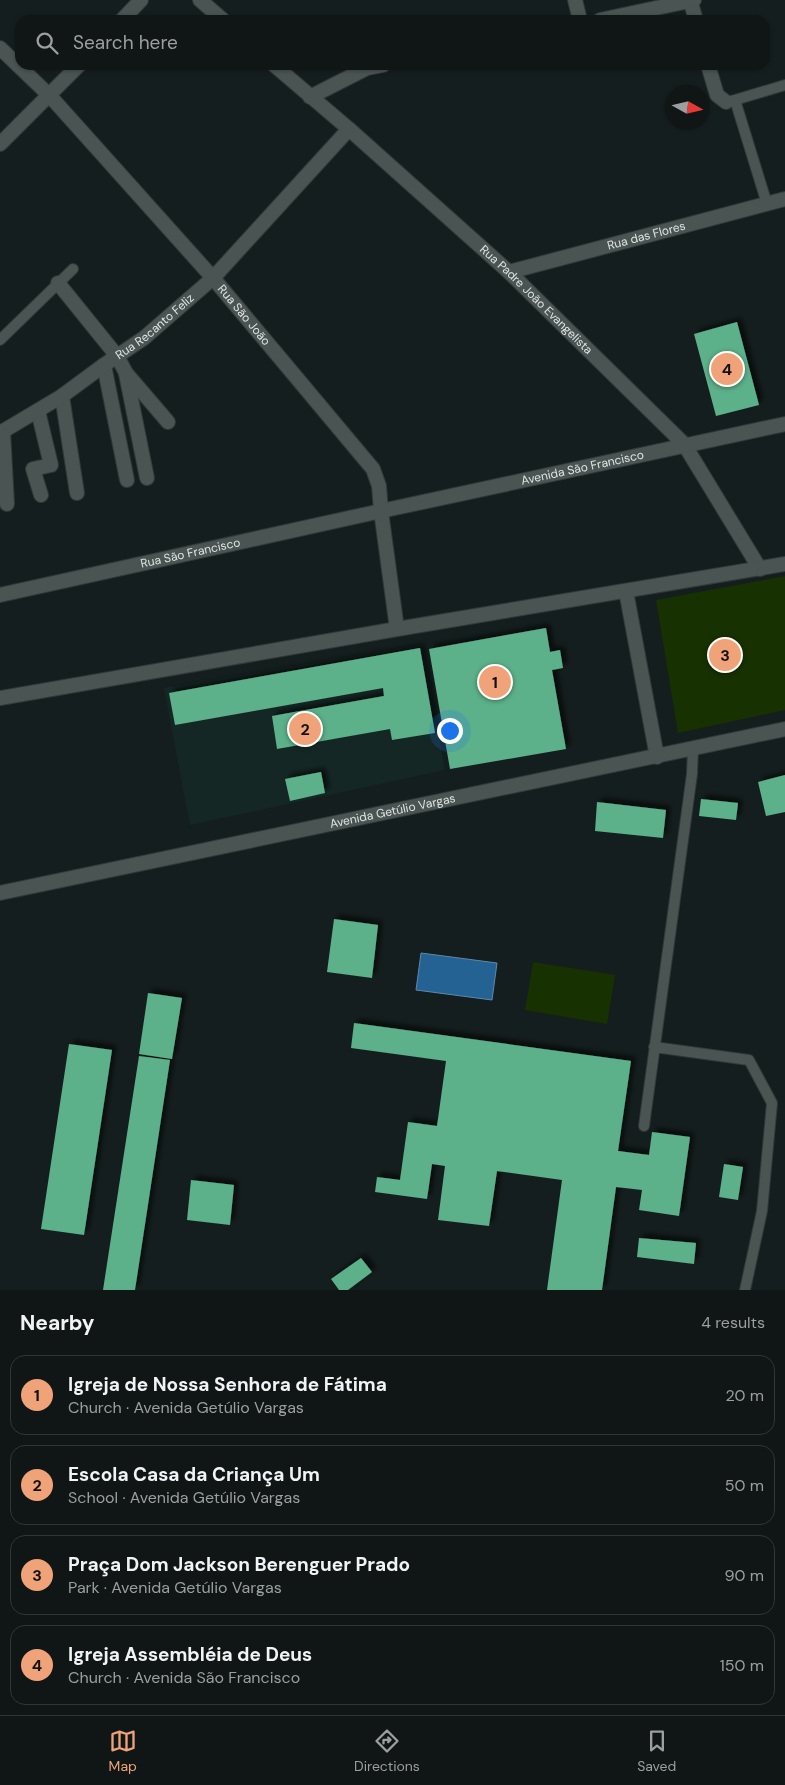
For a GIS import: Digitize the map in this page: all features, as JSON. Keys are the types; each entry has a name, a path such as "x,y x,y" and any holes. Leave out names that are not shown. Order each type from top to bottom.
{"street":[{"path":"127,15 141,0"},
{"path":"201,0 218,15"},
{"path":"575,0 579,15"},
{"path":"623,15 692,0 695,15"},
{"name":"Rua São João","path":"0,48 15,62"},
{"name":"Rua São João","path":"23,70 50,96 213,278 372,469 380,486 380,510 397,629"},
{"path":"0,144 74,70"},
{"name":"Rua Padre João Evangelista","path":"280,70 509,272 684,444 760,569"},
{"path":"310,96 363,70"},
{"path":"710,70 717,95 730,101"},
{"name":"Rua Recanto Feliz","path":"1,432 62,396 104,364 144,338 213,278 349,129"},
{"name":"Rua das Flores","path":"509,272 785,199"},
{"path":"58,283 117,356 126,373 168,422"},
{"path":"104,364 127,480"},
{"path":"126,373 147,478"},
{"path":"62,396 77,493"},
{"path":"38,411 51,464 33,469 40,495"},
{"name":"Avenida São Francisco","path":"380,510 785,424"},
{"path":"1,432 7,504"},
{"name":"Rua São Francisco","path":"0,595 380,510"},
{"path":"0,698 785,564"},
{"path":"626,591 657,757"},
{"name":"Avenida Getúlio Vargas","path":"0,893 785,729"}],"lane":[{"path":"767,204 730,101 785,85"},
{"path":"0,340 73,269"},
{"path":"644,1126 690,784 693,749"},
{"path":"654,1047 748,1060 772,1103 762,1211 745,1290"}],"shaded area":[{"path":"423,644 445,770 190,825 164,688"}],"green space":[{"path":"785,576 785,710 678,733 656,600"},
{"path":"533,962 615,975 607,1024 525,1010"}],"water":[{"path":"421,953 497,963 492,1000 416,990"}],"building":[{"path":"737,322 759,405 716,416 694,334"},
{"path":"546,628 550,652 560,650 563,668 552,670 566,749 450,769 429,649"},
{"path":"420,648 435,733 392,740 390,729 277,749 272,716 384,696 383,688 175,725 169,693"},
{"path":"321,772 325,793 290,801 285,779"},
{"path":"785,775 785,812 766,816 758,782"},
{"path":"701,799 738,803 736,820 699,816"},
{"path":"597,802 666,810 663,838 595,831"},
{"path":"334,919 378,925 372,978 327,972"},
{"path":"148,993 182,998 172,1059 139,1054"},
{"path":"354,1023 631,1061 618,1151 649,1155 652,1132 690,1137 679,1216 639,1210 642,1190 616,1187 602,1290 547,1290 562,1180 497,1171 489,1226 438,1220 445,1166 432,1164 427,1199 375,1192 377,1177 400,1180 408,1122 437,1126 446,1061 351,1048"},
{"path":"69,1044 112,1050 84,1235 41,1229"},
{"path":"139,1056 170,1060 135,1290 103,1290"},
{"path":"724,1164 743,1167 738,1200 719,1197"},
{"path":"191,1180 234,1185 230,1225 187,1220"},
{"path":"639,1238 696,1243 694,1264 637,1257"},
{"path":"361,1258 372,1272 348,1290 339,1290 331,1279"}],"place":[{"name":"Igreja Assembléia de Deus","path":"727,369"},
{"name":"Praça Dom Jackson Berenguer Prado","path":"725,655"},
{"name":"Igreja de Nossa Senhora de Fátima","path":"495,682"},
{"name":"Escola Casa da Criança Um","path":"305,729"}]}
